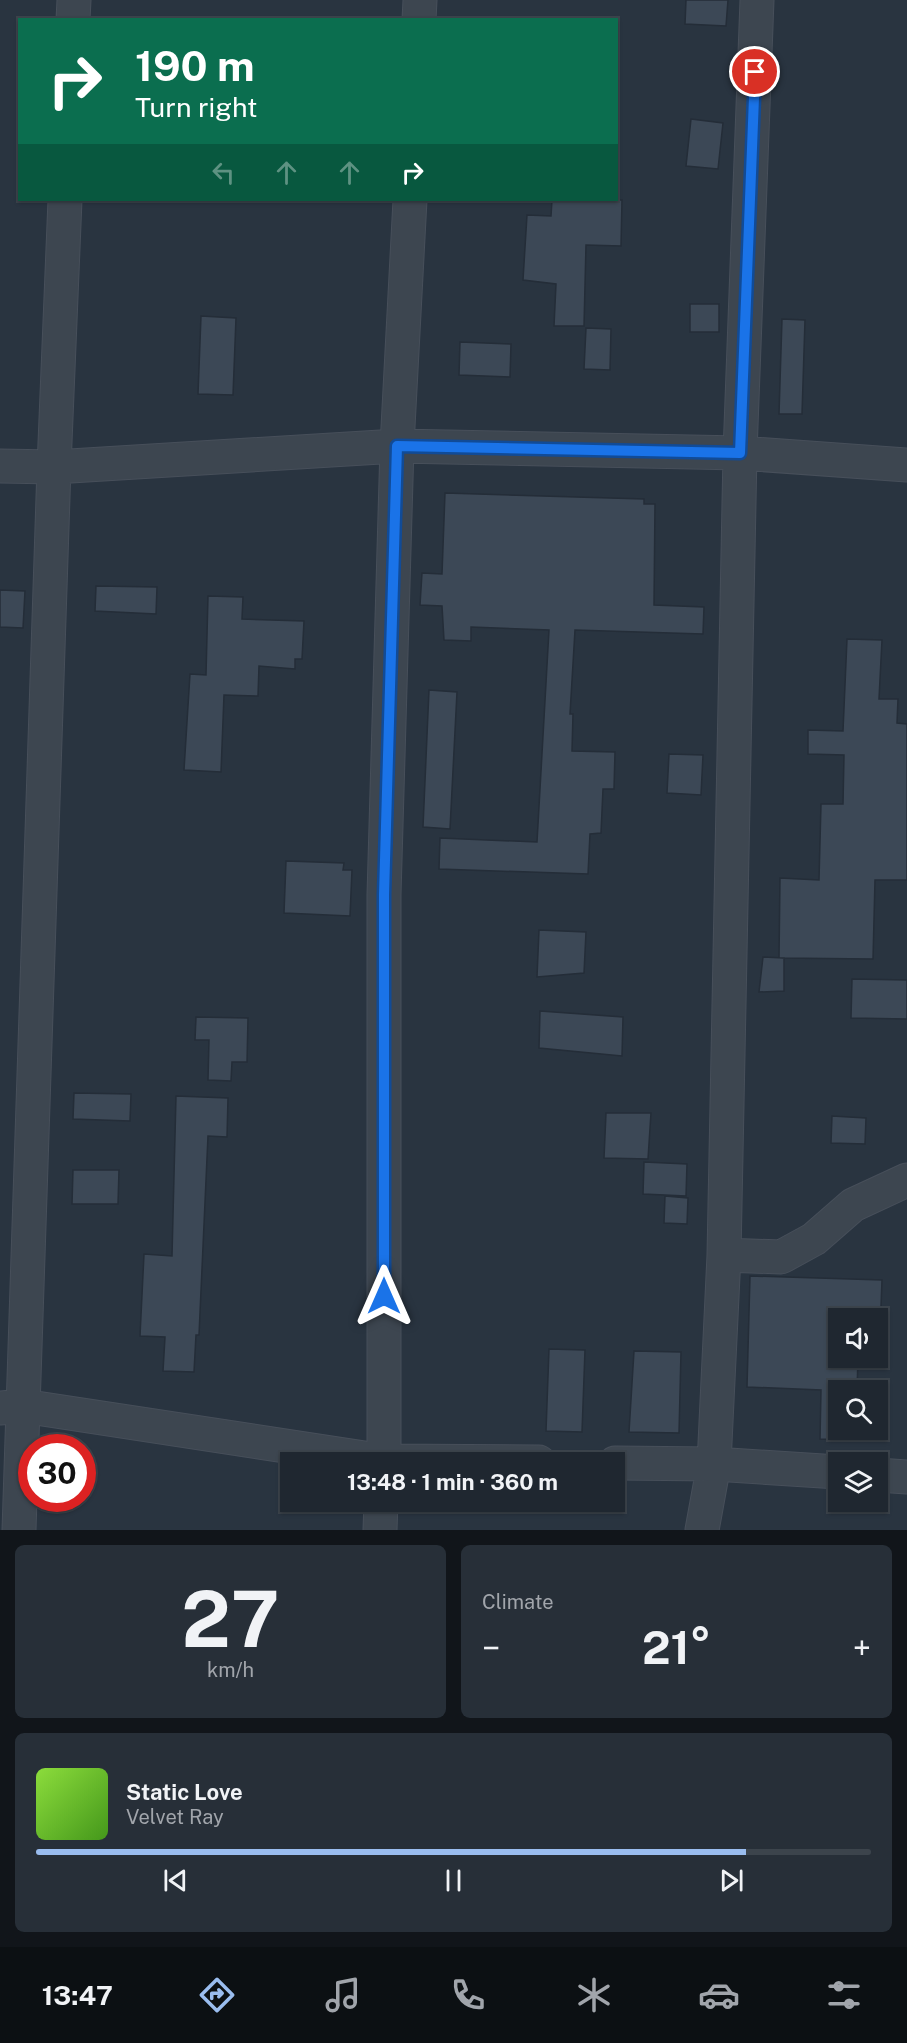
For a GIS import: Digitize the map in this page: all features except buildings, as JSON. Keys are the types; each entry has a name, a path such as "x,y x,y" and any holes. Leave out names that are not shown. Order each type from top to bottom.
{"street":[{"path":"73,18 74,0"},
{"path":"419,18 420,0"},
{"path":"702,1530 714,1464 724,1255 740,453 757,0"},
{"path":"20,1530 12,1407 65,201"},
{"path":"384,1452 384,895 397,446 410,201"},
{"path":"0,466 54,467 397,446 740,453 907,465"},
{"path":"724,1255 781,1257 814,1239 854,1205 907,1180"},
{"path":"12,1407 316,1452"},
{"path":"625,1463 714,1464 828,1471"},
{"path":"888,1476 907,1477"},
{"path":"380,1530 381,1512"}],"route":[{"path":"384,1296 384,895 397,446 740,453 755,72"}]}
